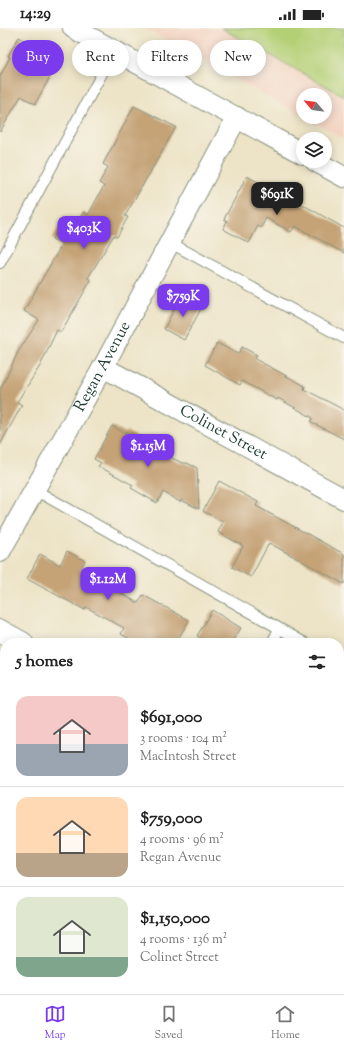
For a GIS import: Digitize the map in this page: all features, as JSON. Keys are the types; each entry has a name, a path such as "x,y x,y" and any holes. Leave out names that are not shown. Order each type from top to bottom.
{"main road":[{"path":"0,631 13,638"}],"street":[{"path":"73,28 95,40"},
{"path":"129,58 296,150"},
{"name":"Regan Avenue","path":"0,552 237,117"},
{"path":"328,168 344,177"},
{"name":"Colinet Street","path":"102,367 344,500"}],"lane":[{"path":"0,263 100,76"},
{"path":"170,242 344,338"},
{"path":"35,490 296,638"},
{"path":"274,638 279,628"}],"shaded area":[{"path":"144,28 344,28 344,139 317,124 332,124 332,88 296,88 296,112 231,76 266,76 266,40 210,40 210,65 202,60 202,40 166,40"}],"green space":[{"path":"221,28 344,28 344,96 266,53 266,40 243,40"}],"building":[{"path":"19,37 24,40 17,40"},
{"path":"12,49 12,76 50,76 35,104 21,96 0,132 0,76 10,57 8,56"},
{"path":"134,106 176,127 125,216 128,217 117,237 114,235 88,278 91,280 61,332 57,330 40,366 17,402 22,405 0,445 0,390 18,352 39,320 24,311 62,244 52,239 60,225 68,230 69,226 74,228 83,212 88,215 104,186 99,183 108,167 103,164"},
{"path":"247,176 267,187 266,189 291,202 293,199 344,228 344,253 295,226 291,232 266,218 261,228 258,226 249,243 223,229 227,221 224,219"},
{"path":"181,296 202,307 184,340 164,329"},
{"path":"217,343 238,354 242,347 257,355 255,359 305,386 304,389 344,410 344,439 311,422 313,418 278,398 277,400 242,381 240,385 205,365"},
{"path":"112,426 125,433 126,431 157,447 167,453 168,456 182,463 187,463 197,468 199,509 181,500 180,502 163,492 157,503 131,488 133,485 98,466 101,463 94,459"},
{"path":"219,481 258,502 256,506 344,554 344,584 269,543 251,577 232,567 243,546 218,532 223,522 203,511"},
{"path":"67,551 85,561 80,570 138,603 143,595 189,620 179,638 128,638 121,634 124,628 86,607 85,610 27,579 40,554 60,565"},
{"path":"212,610 241,628 235,638 200,638 197,636"}]}
